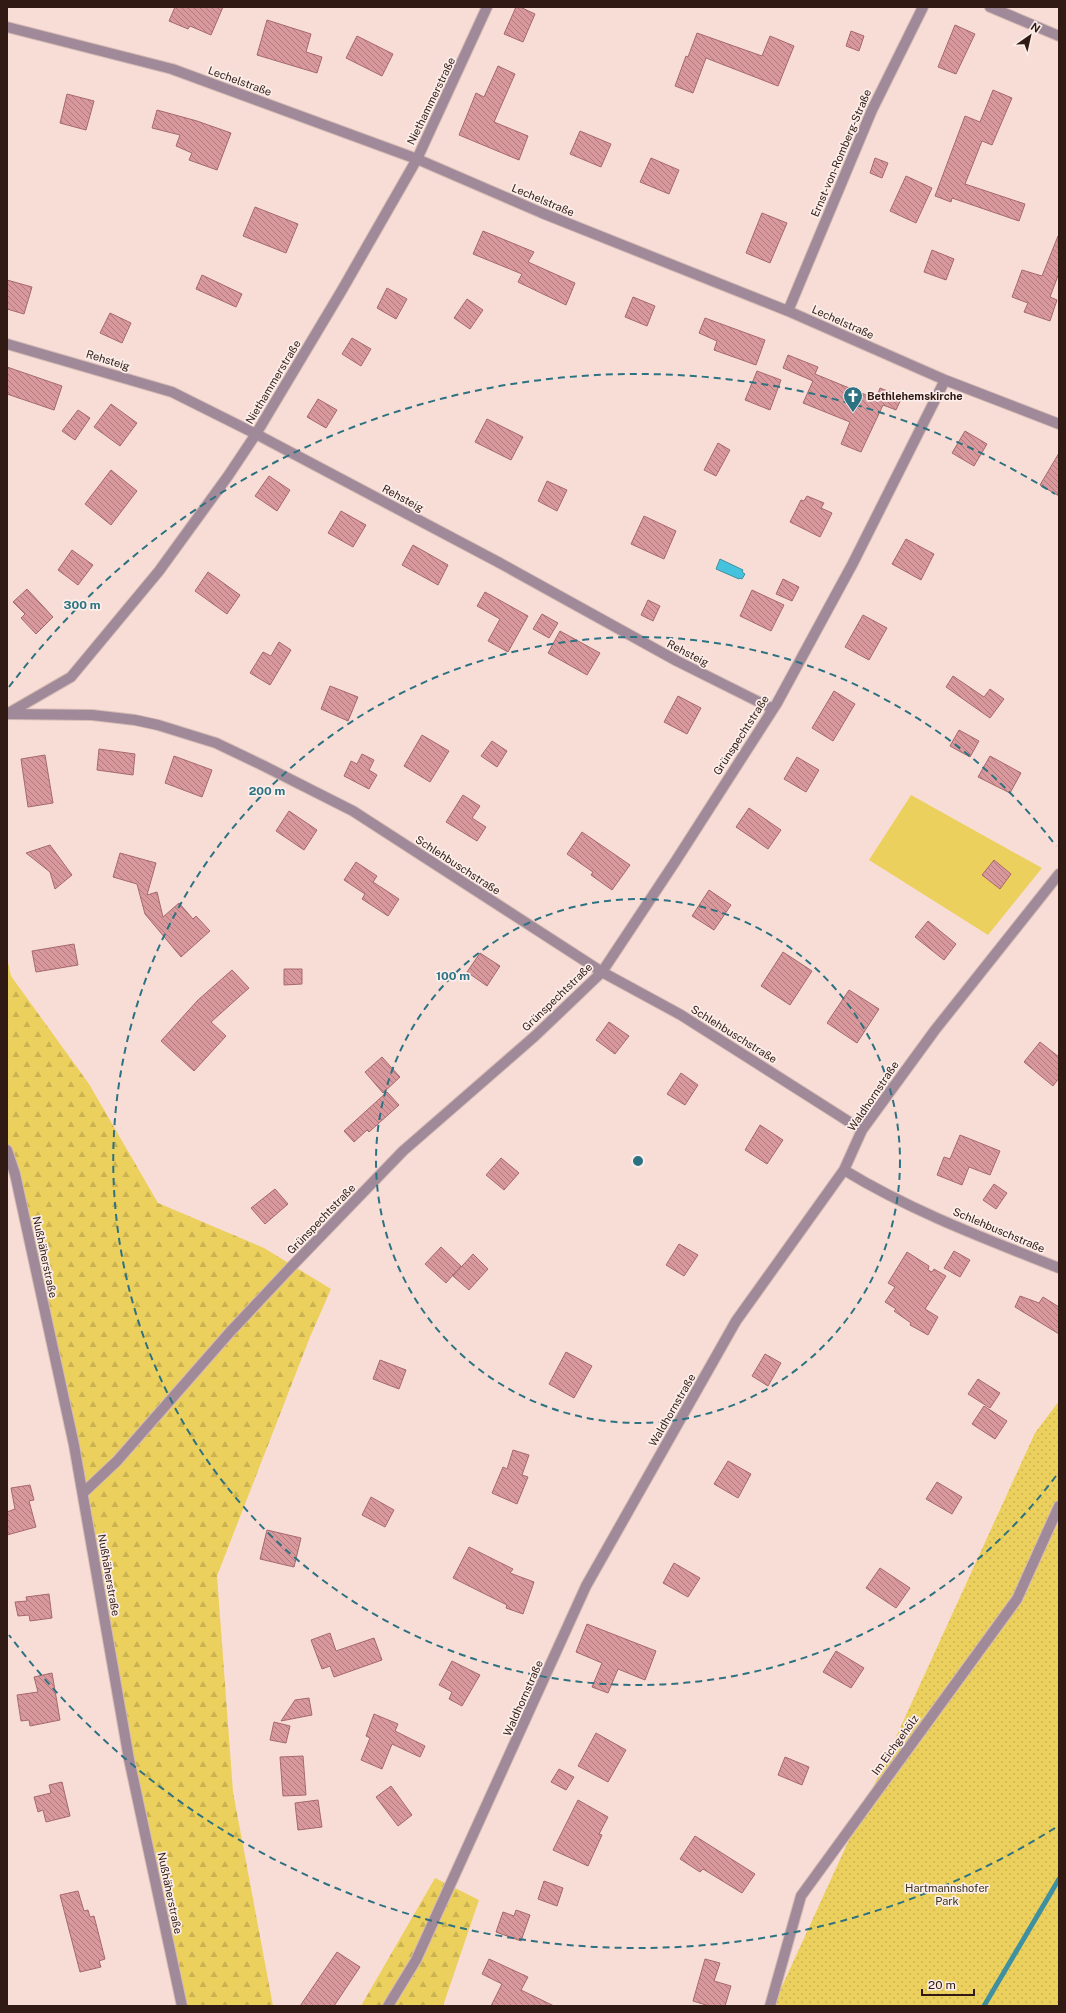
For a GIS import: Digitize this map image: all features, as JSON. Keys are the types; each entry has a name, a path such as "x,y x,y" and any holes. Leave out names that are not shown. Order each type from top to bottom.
{"street":[{"name":"Niethammerstraße","path":"7,714 71,677 159,571 256,434 342,290 417,159 488,7"},
{"name":"Ernst-von-Romberg-Straße","path":"788,311 872,110 923,7"},
{"path":"990,7 1059,36"},
{"name":"Lechelstraße","path":"7,27 172,69 417,159 542,213 788,311 944,380 1059,424"},
{"name":"Rehsteig","path":"7,344 172,392 256,434 498,562 678,661 773,709"},
{"name":"Grünspechtstraße","path":"83,1493 118,1461 230,1332 403,1151 535,1036 602,972 675,862 773,709 853,563 944,380"},
{"name":"Schlehbuschstraße","path":"7,714 92,715 135,720 158,725 216,744 353,811 602,972 681,1015 862,1130"},
{"name":"Waldhornstraße","path":"388,2006 416,1960 586,1586 736,1321 844,1170 862,1130 935,1030 1059,874"},
{"name":"Nußhäherstraße","path":"7,1150 15,1174 83,1493 129,1759 182,2006"},
{"name":"Schlehbuschstraße","path":"844,1170 878,1191 991,1241 1059,1268"},
{"name":"Im Eichgehölz","path":"770,2006 801,1896 1017,1598 1059,1506"}],"green space":[{"path":"911,795 1042,868 988,935 869,860"},
{"path":"7,958 11,976 89,1084 158,1203 264,1248 331,1289 310,1337 217,1576 233,1792 273,2006 182,2006 83,1493 7,1150"},
{"name":"Hartmannshofer Park","path":"1059,1401 1059,2006 773,2006 1035,1433"},
{"path":"435,1878 479,1900 443,2006 361,2006"}],"water":[{"path":"720,559 743,570 742,572 745,574 742,579 716,569"}],"building":[{"path":"175,7 223,7 211,35 190,26 188,29 169,21"},
{"path":"516,7 520,7 535,14 523,42 504,34"},
{"path":"267,20 311,34 306,52 322,57 317,73 257,55"},
{"path":"955,25 975,34 956,74 938,67"},
{"path":"851,31 864,36 859,51 846,46"},
{"path":"697,33 762,56 770,36 794,46 778,86 706,58 693,93 675,86 686,56 688,57"},
{"path":"357,36 393,54 382,76 346,58"},
{"path":"498,66 515,74 494,122 528,136 519,160 459,135 476,93 484,97"},
{"path":"993,90 1012,98 992,145 982,141 965,184 1025,204 1019,221 952,198 951,202 935,196 965,116 980,122"},
{"path":"67,94 94,101 86,130 60,123"},
{"path":"157,110 197,121 231,133 217,170 189,160 192,153 176,146 180,135 152,128"},
{"path":"580,131 611,144 601,167 570,154"},
{"path":"651,158 679,170 669,194 640,182"},
{"path":"875,158 888,163 882,178 870,173"},
{"path":"906,176 932,188 916,223 890,211"},
{"path":"255,207 298,224 286,253 243,236"},
{"path":"762,213 787,223 770,263 746,253"},
{"path":"483,231 534,252 528,262 575,283 566,305 518,282 522,274 473,254"},
{"path":"1058,236 1059,273 1050,297 1057,300 1050,321 1024,312 1028,303 1012,297 1022,270 1042,276"},
{"path":"932,250 954,259 946,280 924,272"},
{"path":"202,275 242,294 236,307 196,289"},
{"path":"7,280 32,287 24,314 7,309"},
{"path":"387,288 407,299 396,319 377,308"},
{"path":"633,297 655,306 647,326 625,317"},
{"path":"467,299 483,310 470,329 454,318"},
{"path":"110,313 131,323 122,343 100,333"},
{"path":"705,318 765,340 756,365 714,350 717,341 699,333"},
{"path":"352,338 371,349 361,366 342,354"},
{"name":"Bethlehemskirche","path":"788,355 818,367 815,374 876,399 880,388 902,397 896,410 883,405 861,452 841,444 850,422 803,403 813,381 783,368"},
{"path":"7,367 62,386 54,410 7,394"},
{"path":"757,371 781,380 770,410 745,400"},
{"path":"318,399 337,410 326,428 307,417"},
{"path":"111,404 137,423 120,446 94,427"},
{"path":"78,410 90,418 75,440 62,431"},
{"path":"487,419 523,437 511,460 475,442"},
{"path":"965,431 987,444 974,466 952,453"},
{"path":"718,443 730,450 716,476 704,470"},
{"path":"1059,453 1059,496 1040,485"},
{"path":"111,470 137,491 111,525 85,504"},
{"path":"269,476 290,490 277,511 255,496"},
{"path":"547,481 567,490 557,511 538,501"},
{"path":"807,496 824,503 821,508 832,513 820,537 790,522 801,500 804,501"},
{"path":"341,511 366,525 353,547 328,533"},
{"path":"644,516 676,531 664,559 631,544"},
{"path":"906,539 934,554 921,580 892,564"},
{"path":"413,545 448,565 438,585 402,565"},
{"path":"72,550 93,565 78,585 58,570"},
{"path":"208,572 240,595 227,614 195,591"},
{"path":"783,579 799,587 792,601 776,594"},
{"path":"27,589 53,617 36,634 21,618 25,614 13,602"},
{"path":"752,590 784,605 771,631 740,616"},
{"path":"485,592 528,616 508,652 488,641 500,619 477,606"},
{"path":"648,600 660,606 653,621 641,615"},
{"path":"542,614 558,623 549,638 533,629"},
{"path":"863,615 887,628 869,660 845,647"},
{"path":"560,631 600,653 587,675 548,653"},
{"path":"279,642 291,650 270,685 250,673 263,652 271,656"},
{"path":"953,676 984,697 990,689 1004,699 990,718 946,687"},
{"path":"330,686 358,697 348,721 321,709"},
{"path":"834,691 855,704 833,741 812,728"},
{"path":"678,696 701,708 687,734 664,722"},
{"path":"959,730 979,741 970,757 950,746"},
{"path":"422,735 449,751 430,782 404,766"},
{"path":"492,741 507,751 497,767 481,756"},
{"path":"99,749 135,754 133,775 97,770"},
{"path":"362,754 374,760 369,770 377,775 369,789 344,776 351,761 357,764"},
{"path":"45,755 53,803 28,807 21,759"},
{"path":"174,756 212,770 202,797 165,783"},
{"path":"990,756 1021,773 1010,793 978,777"},
{"path":"797,757 819,770 806,792 784,779"},
{"path":"463,795 480,806 472,818 486,827 477,841 446,822"},
{"path":"749,808 781,830 768,849 736,827"},
{"path":"289,811 317,830 304,850 276,831"},
{"path":"582,832 630,865 612,890 591,875 593,872 567,854"},
{"path":"50,845 72,875 55,889 50,872 26,853"},
{"path":"120,853 156,863 147,895 157,892 163,917 179,903 193,919 196,916 210,931 181,957 145,914 137,884 113,877"},
{"path":"994,860 1011,874 1000,889 982,875"},
{"path":"356,862 377,876 373,882 399,899 388,916 362,899 365,894 344,880"},
{"path":"709,890 731,905 714,930 692,916"},
{"path":"928,921 956,944 944,960 915,937"},
{"path":"74,944 78,965 36,972 32,951"},
{"path":"783,952 812,971 790,1005 761,986"},
{"path":"480,953 500,966 487,986 467,972"},
{"path":"284,969 302,969 302,984 284,985"},
{"path":"232,970 249,988 211,1022 226,1036 194,1071 161,1041 198,1000"},
{"path":"849,990 879,1009 857,1043 827,1023"},
{"path":"609,1022 629,1036 615,1054 596,1040"},
{"path":"1040,1042 1059,1057 1059,1078 1053,1086 1024,1062"},
{"path":"382,1057 400,1077 383,1093 365,1072"},
{"path":"681,1073 698,1085 685,1105 667,1094"},
{"path":"387,1092 399,1105 369,1132 367,1130 354,1142 344,1131"},
{"path":"760,1125 783,1140 767,1164 745,1150"},
{"path":"960,1135 1000,1151 990,1175 969,1167 962,1185 937,1175 944,1157 950,1159"},
{"path":"501,1158 519,1173 504,1190 486,1175"},
{"path":"994,1184 1007,1193 996,1209 983,1200"},
{"path":"275,1189 288,1204 265,1224 251,1208"},
{"path":"679,1244 698,1255 684,1276 666,1265"},
{"path":"441,1247 461,1266 446,1283 425,1264"},
{"path":"954,1251 970,1260 960,1277 944,1268"},
{"path":"907,1252 929,1266 928,1270 932,1272 934,1269 946,1276 925,1309 938,1317 928,1335 910,1325 911,1323 894,1311 896,1309 885,1302 895,1287 888,1283"},
{"path":"473,1254 488,1269 469,1290 453,1276"},
{"path":"1020,1296 1039,1303 1043,1297 1059,1307 1059,1334 1015,1307"},
{"path":"566,1352 592,1366 574,1398 549,1384"},
{"path":"765,1354 781,1363 768,1386 752,1376"},
{"path":"380,1360 406,1370 399,1389 373,1379"},
{"path":"978,1379 1000,1393 990,1408 968,1394"},
{"path":"984,1406 1007,1421 995,1439 972,1424"},
{"path":"513,1450 529,1455 522,1475 528,1477 517,1504 492,1493 503,1467 507,1469"},
{"path":"728,1461 751,1474 738,1498 714,1484"},
{"path":"937,1482 962,1497 952,1514 926,1499"},
{"path":"30,1485 34,1500 29,1501 36,1527 7,1535 7,1512 15,1509 11,1488"},
{"path":"371,1497 394,1510 385,1527 362,1515"},
{"path":"267,1530 301,1538 294,1567 260,1559"},
{"path":"469,1547 513,1569 510,1573 534,1582 523,1614 506,1608 507,1605 453,1578"},
{"path":"674,1563 700,1578 688,1597 663,1583"},
{"path":"880,1568 910,1588 896,1608 866,1588"},
{"path":"49,1594 52,1618 30,1621 29,1615 18,1616 15,1602 27,1601 26,1597"},
{"path":"587,1624 656,1651 645,1680 618,1669 608,1693 592,1687 602,1663 576,1652"},
{"path":"330,1633 336,1651 374,1638 382,1660 334,1677 330,1666 322,1669 311,1640"},
{"path":"836,1651 864,1668 851,1688 823,1672"},
{"path":"452,1661 480,1675 462,1706 449,1699 452,1692 439,1685"},
{"path":"52,1673 60,1720 30,1726 29,1720 21,1721 17,1695 38,1692 34,1677"},
{"path":"309,1698 312,1715 281,1721 295,1700"},
{"path":"374,1714 398,1724 395,1731 425,1746 420,1757 392,1744 382,1769 361,1760 370,1738 366,1736"},
{"path":"274,1722 290,1726 286,1743 270,1740"},
{"path":"596,1733 626,1750 608,1782 578,1766"},
{"path":"303,1756 306,1795 283,1796 280,1757"},
{"path":"785,1757 809,1767 802,1785 778,1775"},
{"path":"559,1769 574,1777 566,1790 551,1782"},
{"path":"62,1782 70,1816 46,1822 43,1810 38,1812 34,1797 51,1793 49,1785"},
{"path":"391,1786 412,1815 398,1826 376,1797"},
{"path":"318,1800 322,1827 298,1830 295,1803"},
{"path":"578,1800 608,1817 599,1834 602,1835 588,1866 553,1850"},
{"path":"695,1836 755,1874 742,1893 703,1869 700,1872 680,1859"},
{"path":"544,1881 563,1888 557,1906 538,1899"},
{"path":"78,1891 84,1911 88,1910 90,1917 94,1916 105,1959 99,1961 101,1967 80,1972 60,1895"},
{"path":"516,1910 530,1915 521,1941 496,1932 503,1912 514,1916"},
{"path":"337,1952 360,1967 334,2006 300,2006"},
{"path":"489,1959 528,1977 521,1990 554,2006 491,2006 502,1984 482,1974"},
{"path":"705,1959 720,1963 714,1981 731,1986 725,2006 709,2006 693,2001"}],"waterway":[{"path":"984,2006 1059,1879"}],"place":[{"name":"Bethlehemskirche","path":"853,413"}]}
